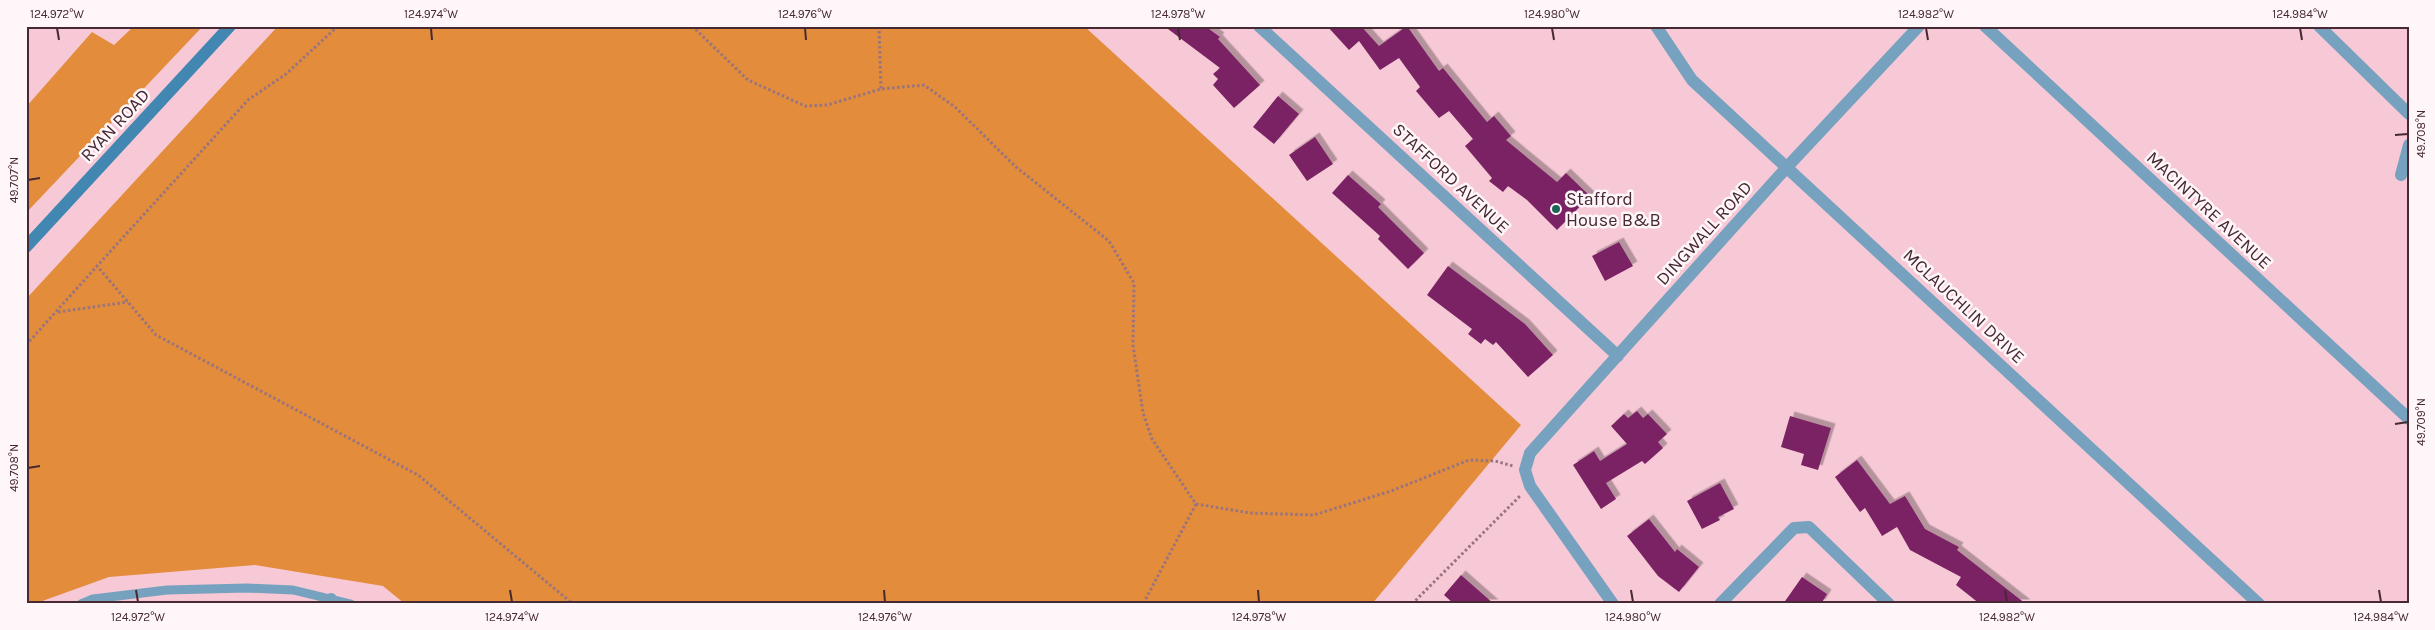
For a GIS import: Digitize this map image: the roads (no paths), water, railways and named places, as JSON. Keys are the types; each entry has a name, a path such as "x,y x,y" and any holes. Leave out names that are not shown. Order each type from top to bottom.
{"main road":[{"name":"RYAN ROAD","path":"26,247 230,26"}],"street":[{"name":"STAFFORD AVENUE","path":"1259,26 1618,356"},
{"name":"MCLAUCHLIN DRIVE","path":"1656,26 1692,80 1788,166 2259,604"},
{"name":"DINGWALL ROAD","path":"1614,604 1530,486 1525,470 1530,453 1788,166 1918,26"},
{"name":"MACINTYRE AVENUE","path":"1985,26 2409,419"},
{"path":"2319,26 2409,114"},
{"path":"2400,175 2409,145"},
{"path":"1720,604 1794,528 1809,527 1889,604"}],"lane":[{"path":"81,604 93,599 167,590 247,588 293,590 332,602 351,604"}],"place":[{"name":"Stafford House B&B","path":"1556,209"}]}
